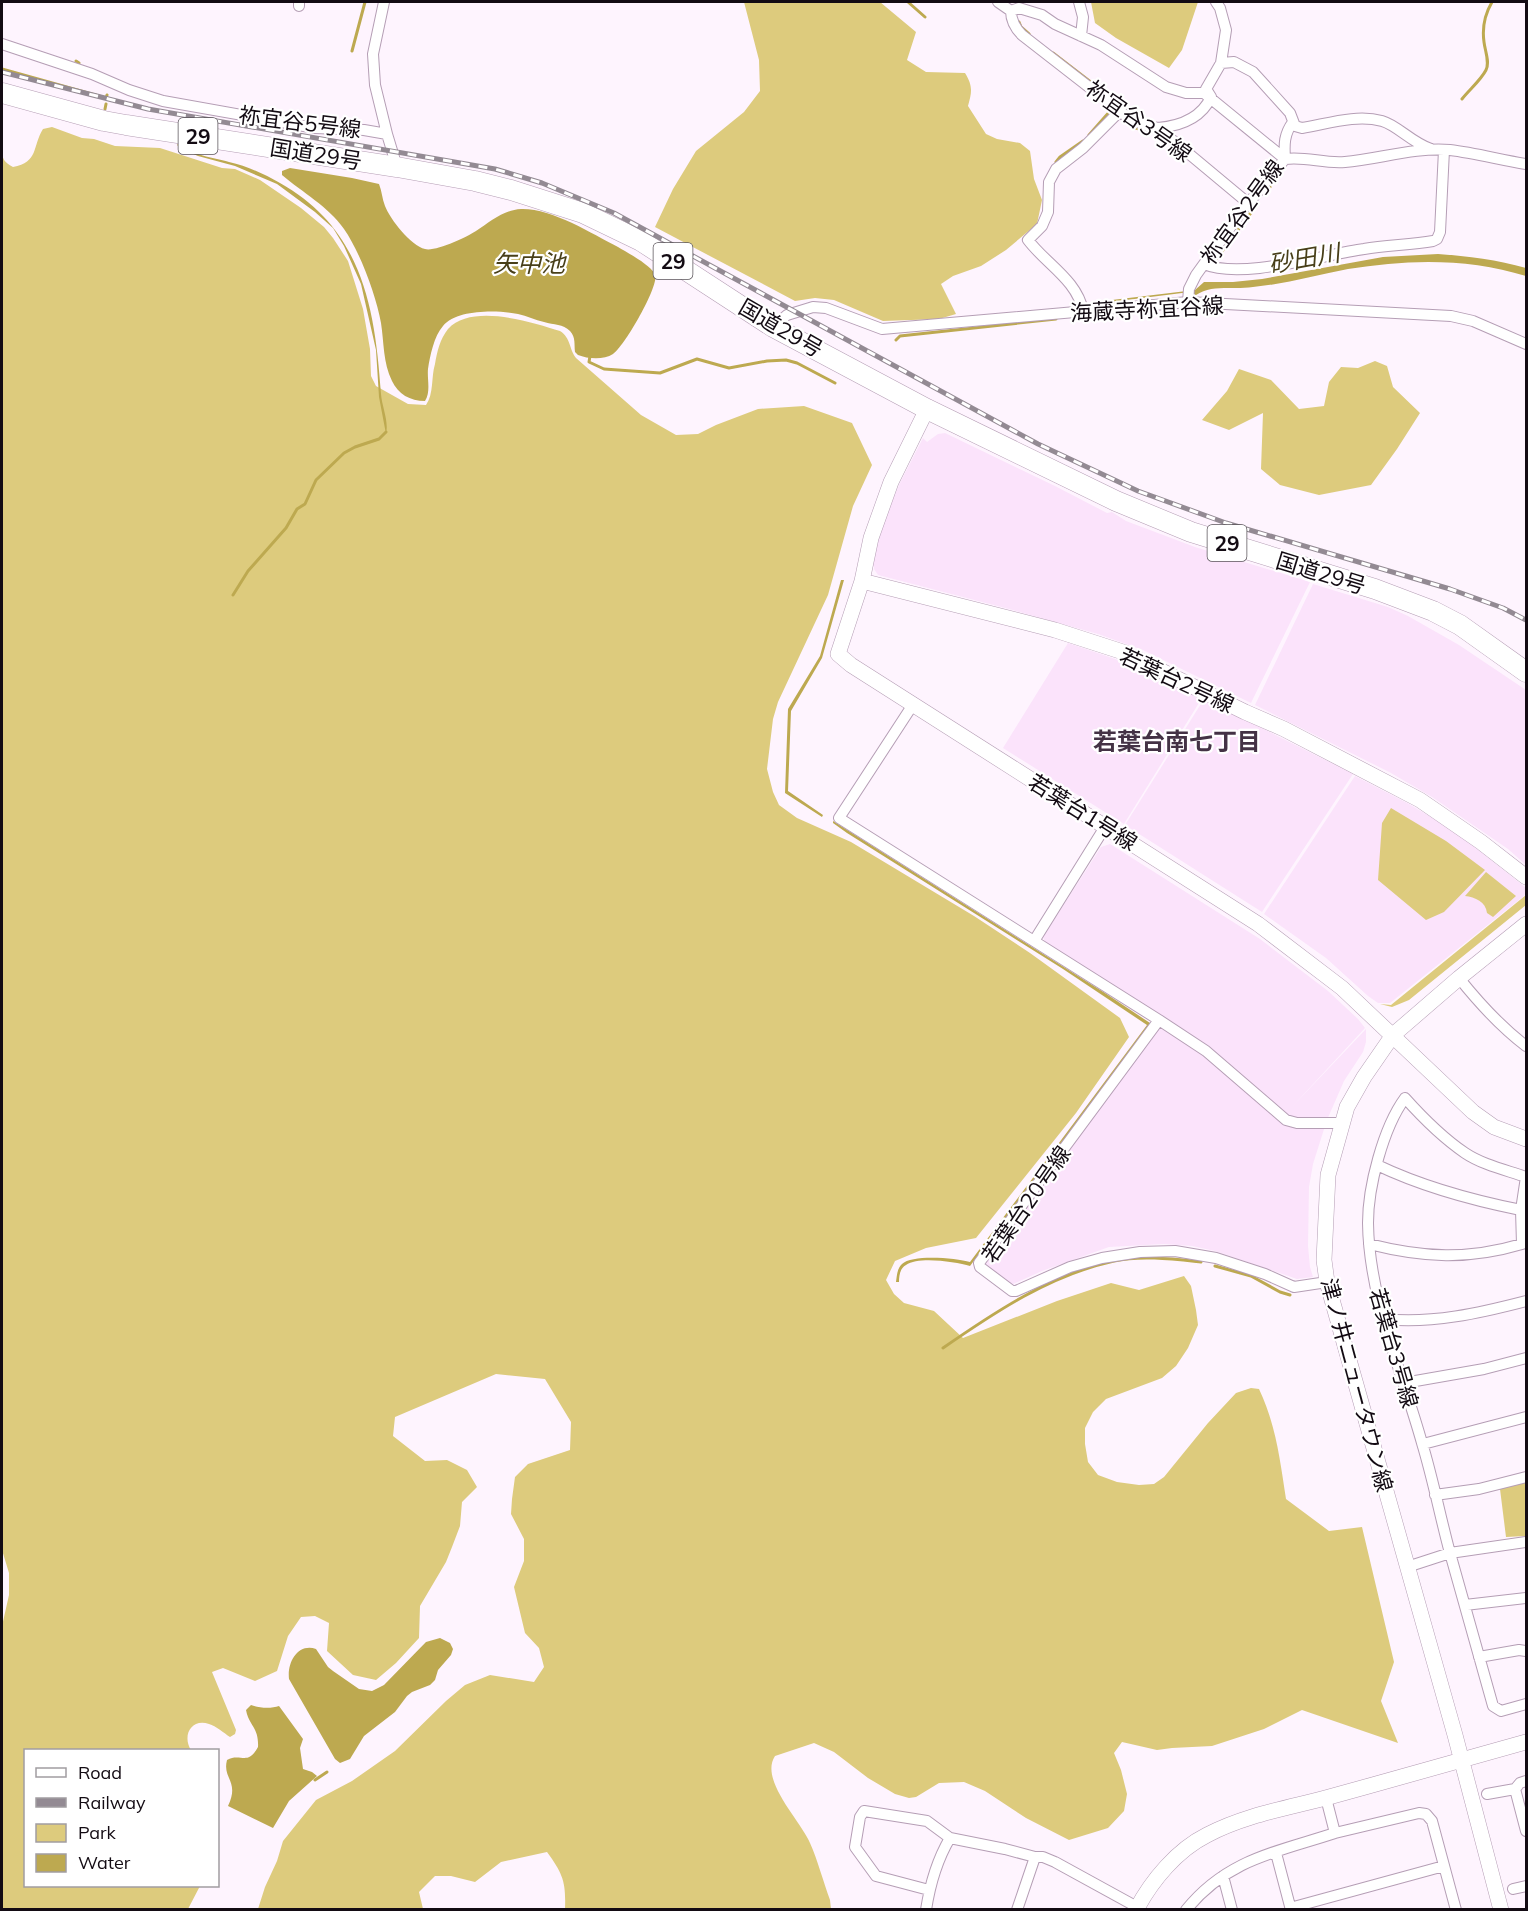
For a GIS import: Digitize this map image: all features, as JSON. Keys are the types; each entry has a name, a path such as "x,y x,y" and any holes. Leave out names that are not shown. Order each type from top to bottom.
{"highway":[{"name":"国道29号","path":"2,93 104,121 397,167 511,190 583,213 640,241 773,327 927,409 1116,501 1191,532 1375,589 1433,611 1460,625 1527,672"}],"street":[{"path":"384,2 373,54 375,85 387,134"},
{"path":"998,2 1011,11 1019,8 1042,15 1055,24 1101,45 1166,87 1186,93 1204,93 1286,159 1298,157 1328,163 1439,150"},
{"path":"1079,2 1083,16 1081,36"},
{"path":"1211,97 1206,89 1221,63 1226,30 1216,2"},
{"name":"祢宜谷3号線","path":"1011,11 1016,29 1022,35 1137,123 1158,128 1248,203"},
{"name":"祢宜谷5号線","path":"2,44 162,100 315,128 364,130 387,134 397,167"},
{"path":"1221,63 1234,62 1253,72 1290,113 1295,126 1302,128 1350,120 1382,121 1414,142 1439,150 1527,164"},
{"path":"1158,128 1171,127 1197,117 1211,97"},
{"path":"1083,310 1081,298 1028,240 1042,226 1048,212 1049,182 1056,169 1083,148 1120,111"},
{"name":"祢宜谷2号線","path":"1188,302 1192,281 1248,203 1286,159 1284,147 1286,131 1293,122"},
{"path":"1204,264 1219,268 1249,269 1361,249 1433,241 1437,239 1440,232 1439,150"},
{"name":"海蔵寺祢宜谷線","path":"773,327 787,315 813,307 826,308 882,329 1188,302 1451,316 1473,321 1527,344"},
{"name":"若葉台1号線","path":"927,409 891,482 871,538 862,581 838,654 1258,924 1342,988 1473,1112 1494,1127 1527,1139"},
{"name":"若葉台2号線","path":"862,581 1055,630 1123,652 1284,729 1420,800 1527,877"},
{"path":"914,703 839,818 1206,1051 1286,1120 1343,1123"},
{"path":"1034,941 1105,827"},
{"name":"津ノ井ニュータウン線","path":"1501,1910 1327,1282 1324,1260 1328,1175 1347,1107 1364,1077 1393,1035 1527,924"},
{"path":"1460,978 1478,1002 1514,1037 1527,1046"},
{"name":"若葉台20号線","path":"1159,1020 982,1257 979,1263 980,1268 1012,1291 1016,1291 1070,1267 1102,1258 1140,1252 1175,1251 1216,1258 1265,1274 1294,1287 1327,1282"},
{"name":"若葉台3号線","path":"1527,1177 1490,1165 1465,1153 1405,1098 1384,1139 1372,1184 1368,1221 1373,1274 1384,1319 1423,1444 1450,1553 1493,1706 1501,1711 1527,1704"},
{"path":"1377,1165 1403,1178 1458,1197 1521,1210"},
{"path":"1369,1244 1404,1253 1464,1256 1498,1251 1522,1244 1521,1210 1527,1177"},
{"path":"1384,1319 1402,1321 1458,1317 1527,1301"},
{"path":"1404,1383 1484,1369 1527,1358"},
{"path":"1423,1444 1527,1417"},
{"path":"1435,1495 1479,1489 1527,1477"},
{"path":"1407,1567 1450,1553 1527,1542"},
{"path":"1465,1605 1527,1598"},
{"path":"1479,1657 1519,1650 1527,1651"},
{"path":"929,1890 876,1876 855,1847 860,1817 864,1811 927,1821 951,1838 1043,1857 1136,1908 1167,1866 1207,1835 1265,1812 1326,1798 1527,1742"},
{"path":"1487,1794 1515,1789 1520,1783 1527,1781"},
{"path":"1515,1789 1527,1831"},
{"path":"1326,1798 1335,1833"},
{"path":"1186,1910 1207,1887 1246,1862 1335,1833 1419,1813 1426,1814 1432,1821 1456,1910"},
{"path":"926,1910 929,1890 942,1851 951,1838"},
{"path":"1276,1853 1290,1909 1444,1866"},
{"path":"1017,1910 1035,1857"},
{"path":"1223,1876 1232,1910"},
{"path":"1513,1889 1527,1886"}],"shaded area":[{"path":"945,433 1107,513 1112,512 1126,521 1195,547 1310,582 1251,703 1143,650 1098,634 878,575 874,566 870,565 886,515 900,483 923,438 927,442 938,434"},
{"path":"1313,584 1388,607 1408,616 1459,645 1526,690 1526,865 1508,849 1432,797 1391,773 1255,705"},
{"path":"1068,643 1130,664 1202,698 1124,824 1003,748"},
{"path":"1204,699 1353,774 1262,912 1125,825"},
{"path":"1355,776 1456,832 1526,888 1524,896 1390,1003 1378,1003 1368,996 1326,958 1264,914"},
{"path":"1110,844 1260,939 1328,991 1365,1028 1291,1108 1366,1029 1363,1052 1344,1081 1327,1120 1290,1119 1256,1089 1046,945 1043,937 1101,847"},
{"path":"1164,1027 1199,1051 1282,1121 1325,1126 1313,1164 1309,1187 1308,1246 1313,1277 1297,1279 1215,1251 1192,1246 1164,1244 1109,1247 1013,1284 1004,1280 985,1265 986,1260 1156,1030"}],"green space":[{"path":"744,2 880,2 916,32 907,60 926,72 965,73 971,89 968,106 986,134 997,139 1020,143 1030,151 1034,179 1042,200 1037,224 1006,250 981,266 953,276 941,284 956,314 939,319 883,321 834,300 815,298 795,301 655,227 673,189 696,151 744,112 760,91 759,60"},
{"path":"1091,2 1198,2 1182,50 1169,68 1116,38 1095,23"},
{"path":"52,127 82,138 94,139 115,146 160,148 222,168 235,169 260,180 301,208 324,227 348,261 363,309 370,349 371,376 376,386 408,404 426,405 429,401 438,350 448,329 459,321 486,316 534,323 560,331 566,337 576,358 641,415 676,435 698,434 758,409 804,406 852,423 872,465 853,506 828,595 778,702 773,719 767,769 773,792 779,805 797,818 851,842 974,916 1030,953 1120,1018 1129,1037 1076,1113 976,1238 926,1248 895,1261 886,1280 894,1294 904,1303 934,1311 963,1338 1057,1301 1111,1283 1139,1290 1184,1276 1191,1286 1198,1325 1188,1348 1176,1366 1162,1378 1106,1399 1093,1412 1085,1428 1088,1462 1098,1475 1117,1482 1139,1485 1154,1484 1164,1477 1236,1393 1251,1388 1259,1389 1273,1429 1286,1499 1329,1531 1362,1527 1394,1662 1381,1701 1398,1743 1302,1710 1264,1729 1212,1746 1157,1750 1122,1742 1114,1753 1127,1794 1124,1811 1108,1828 1069,1840 1026,1818 985,1791 964,1782 939,1783 916,1797 909,1798 895,1794 868,1778 834,1752 814,1743 775,1756 772,1777 783,1800 810,1843 831,1909 565,1909 562,1879 557,1866 547,1852 501,1862 475,1882 451,1876 435,1876 419,1892 423,1909 258,1909 283,1841 316,1800 352,1781 395,1751 465,1685 490,1675 534,1682 544,1667 539,1648 525,1633 514,1587 524,1561 524,1539 511,1514 512,1499 515,1477 528,1464 570,1450 571,1422 545,1379 496,1374 395,1417 393,1436 425,1461 447,1460 467,1470 477,1487 462,1502 460,1526 446,1562 420,1606 419,1638 396,1663 376,1680 353,1675 327,1651 329,1623 315,1616 301,1617 288,1636 277,1671 255,1681 223,1668 212,1672 236,1730 235,1734 230,1737 214,1726 203,1723 193,1726 188,1734 190,1749 24,1749 24,1887 199,1887 188,1909 2,1909 2,1626 9,1595 9,1573 2,1550 2,149 3,158 7,163 13,167 21,165 31,158 43,129"},
{"path":"1375,361 1387,366 1393,387 1420,413 1371,485 1319,495 1280,485 1261,469 1263,413 1229,430 1202,420 1227,391 1239,369 1271,380 1299,409 1324,406 1329,382 1341,367 1358,368"},
{"path":"1391,808 1446,841 1485,870 1444,912 1426,920 1378,880 1382,823"},
{"path":"1486,872 1516,896 1493,917 1487,913 1485,906 1479,901 1465,896"},
{"path":"1526,895 1526,905 1409,1000 1392,1007 1380,1004 1391,1005"},
{"path":"1526,1481 1526,1536 1506,1537 1500,1489"}],"water":[{"path":"179,143 196,153 262,173 308,202 333,228 277,184 235,166 198,156 184,150 177,145"},
{"name":"矢中池","path":"290,168 379,184 385,206 396,225 414,243 425,249 436,248 459,240 497,217 514,210 533,210 558,217 618,247 643,263 655,274 652,290 625,340 613,354 601,358 578,355 575,352 572,334 567,329 521,315 478,312 449,320 440,330 431,352 425,401 410,398 398,390 389,374 379,312 356,249 331,213 282,175 282,171"},
{"path":"333,228 359,273 368,301 374,331 387,424 386,434 379,397 376,350 361,284"},
{"path":"1438,254 1515,265 1526,268 1526,276 1460,263 1393,263 1348,269 1265,286 1216,288 1196,295 1182,293 1087,305 1087,303 1195,290 1204,282 1262,279 1383,257"},
{"path":"841,580 844,580 822,658 791,711 788,791 823,815 822,817 785,793 788,709 820,656"},
{"path":"833,821 1150,1023 1149,1028 970,1266 938,1261 912,1262 902,1268 899,1282 896,1282 898,1270 907,1261 935,1258 970,1262 1147,1025 1063,969 847,833"},
{"path":"440,1638 450,1643 453,1649 451,1655 438,1670 435,1680 430,1685 407,1696 395,1712 364,1736 350,1759 340,1763 335,1759 289,1679 290,1666 295,1655 304,1649 316,1649 333,1671 359,1689 372,1691 384,1685 426,1642"},
{"path":"251,1705 265,1708 279,1706 303,1739 300,1748 303,1769 317,1776 289,1801 273,1828 228,1806 232,1785 227,1772 227,1760 236,1757 247,1758 258,1747 257,1735 246,1710"}],"waterway":[{"path":"352,51 365,2"},
{"path":"908,2 925,17"},
{"path":"1462,99 1487,67 1483,37 1486,16 1492,2"},
{"path":"1019,22 1029,34"},
{"path":"1053,53 1105,93"},
{"path":"2,69 106,98 107,95"},
{"path":"105,109 106,104"},
{"path":"1089,135 1111,110"},
{"path":"1125,121 1132,127 1143,130"},
{"path":"1056,162 1083,141"},
{"path":"1265,193 1270,187"},
{"path":"1217,258 1253,210"},
{"name":"砂田川","path":"896,340 900,336 1056,319"},
{"name":"砂田川","path":"590,356 589,362 604,369 660,373 697,359 729,368 786,360 797,363 835,383"},
{"path":"233,595 248,571 286,528 297,509 305,504 316,480 344,453 379,439 386,432"},
{"path":"943,1348 1024,1296 1090,1267 1135,1258 1201,1262"},
{"path":"1215,1266 1251,1276 1290,1295"},
{"path":"315,1780 327,1772"}],"railway":[{"path":"2,72 148,109 495,169 542,183 614,213 1038,444 1138,491 1226,523 1450,589 1503,608 1526,620"}],"district":[{"name":"若葉台南七丁目","path":"1177,741"}]}
